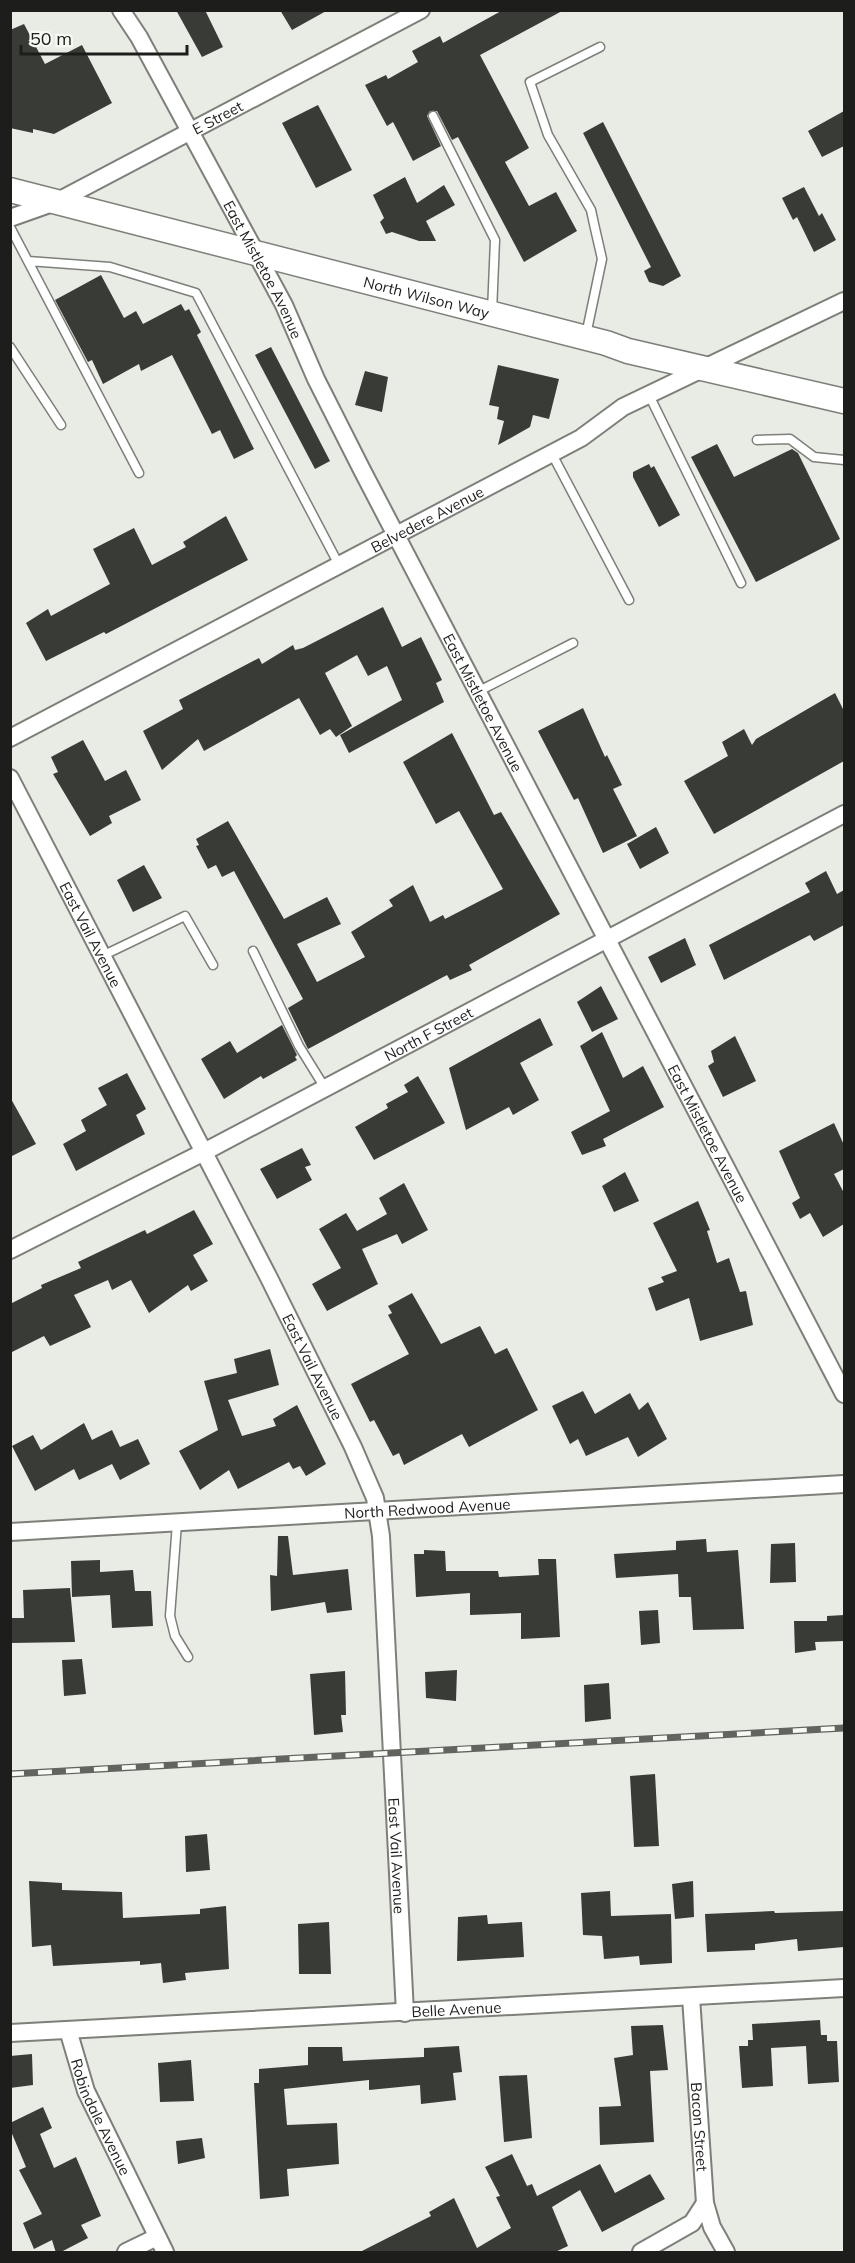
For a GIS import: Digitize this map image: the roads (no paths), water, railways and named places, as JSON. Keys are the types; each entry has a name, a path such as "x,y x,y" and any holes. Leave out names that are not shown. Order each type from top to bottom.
{"main road":[{"name":"North Wilson Way","path":"10,190 492,315 844,401"}],"street":[{"name":"East Mistletoe Avenue","path":"121,10 139,37 284,305 316,379 362,470 844,1394"},
{"name":"E Street","path":"10,218 58,201 421,10"},
{"name":"Belvedere Avenue","path":"10,738 552,454 603,424 623,407 844,301"},
{"name":"East Vail Avenue","path":"10,777 204,1152 368,1479 381,1536 405,2013"},
{"name":"North F Street","path":"10,1250 204,1152 844,814"},
{"name":"North Redwood Avenue","path":"10,1532 844,1484"},
{"name":"Belle Avenue","path":"68,2030 844,1988"},
{"name":"Bacon Street","path":"691,1997 705,2203 712,2228 726,2253"},
{"path":"10,2033 68,2030"},
{"name":"Robindale Avenue","path":"68,2030 86,2091 165,2253"},
{"path":"641,2253 692,2223 705,2203"},
{"path":"126,2253 157,2237"}],"lane":[{"path":"586,338 602,259 591,210 548,135 530,81 600,47"},
{"path":"433,116 495,240 492,315"},
{"path":"10,227 139,473"},
{"path":"28,261 110,267 196,293 339,565"},
{"path":"10,347 61,425"},
{"path":"649,395 741,583"},
{"path":"757,440 790,439 814,457 844,460"},
{"path":"552,454 628,600"},
{"path":"479,692 573,643"},
{"path":"102,956 185,916 213,965"},
{"path":"253,951 299,1046 325,1088"},
{"path":"177,1523 170,1616 175,1636 188,1657"}],"railway":[{"path":"10,1774 844,1728"}]}
